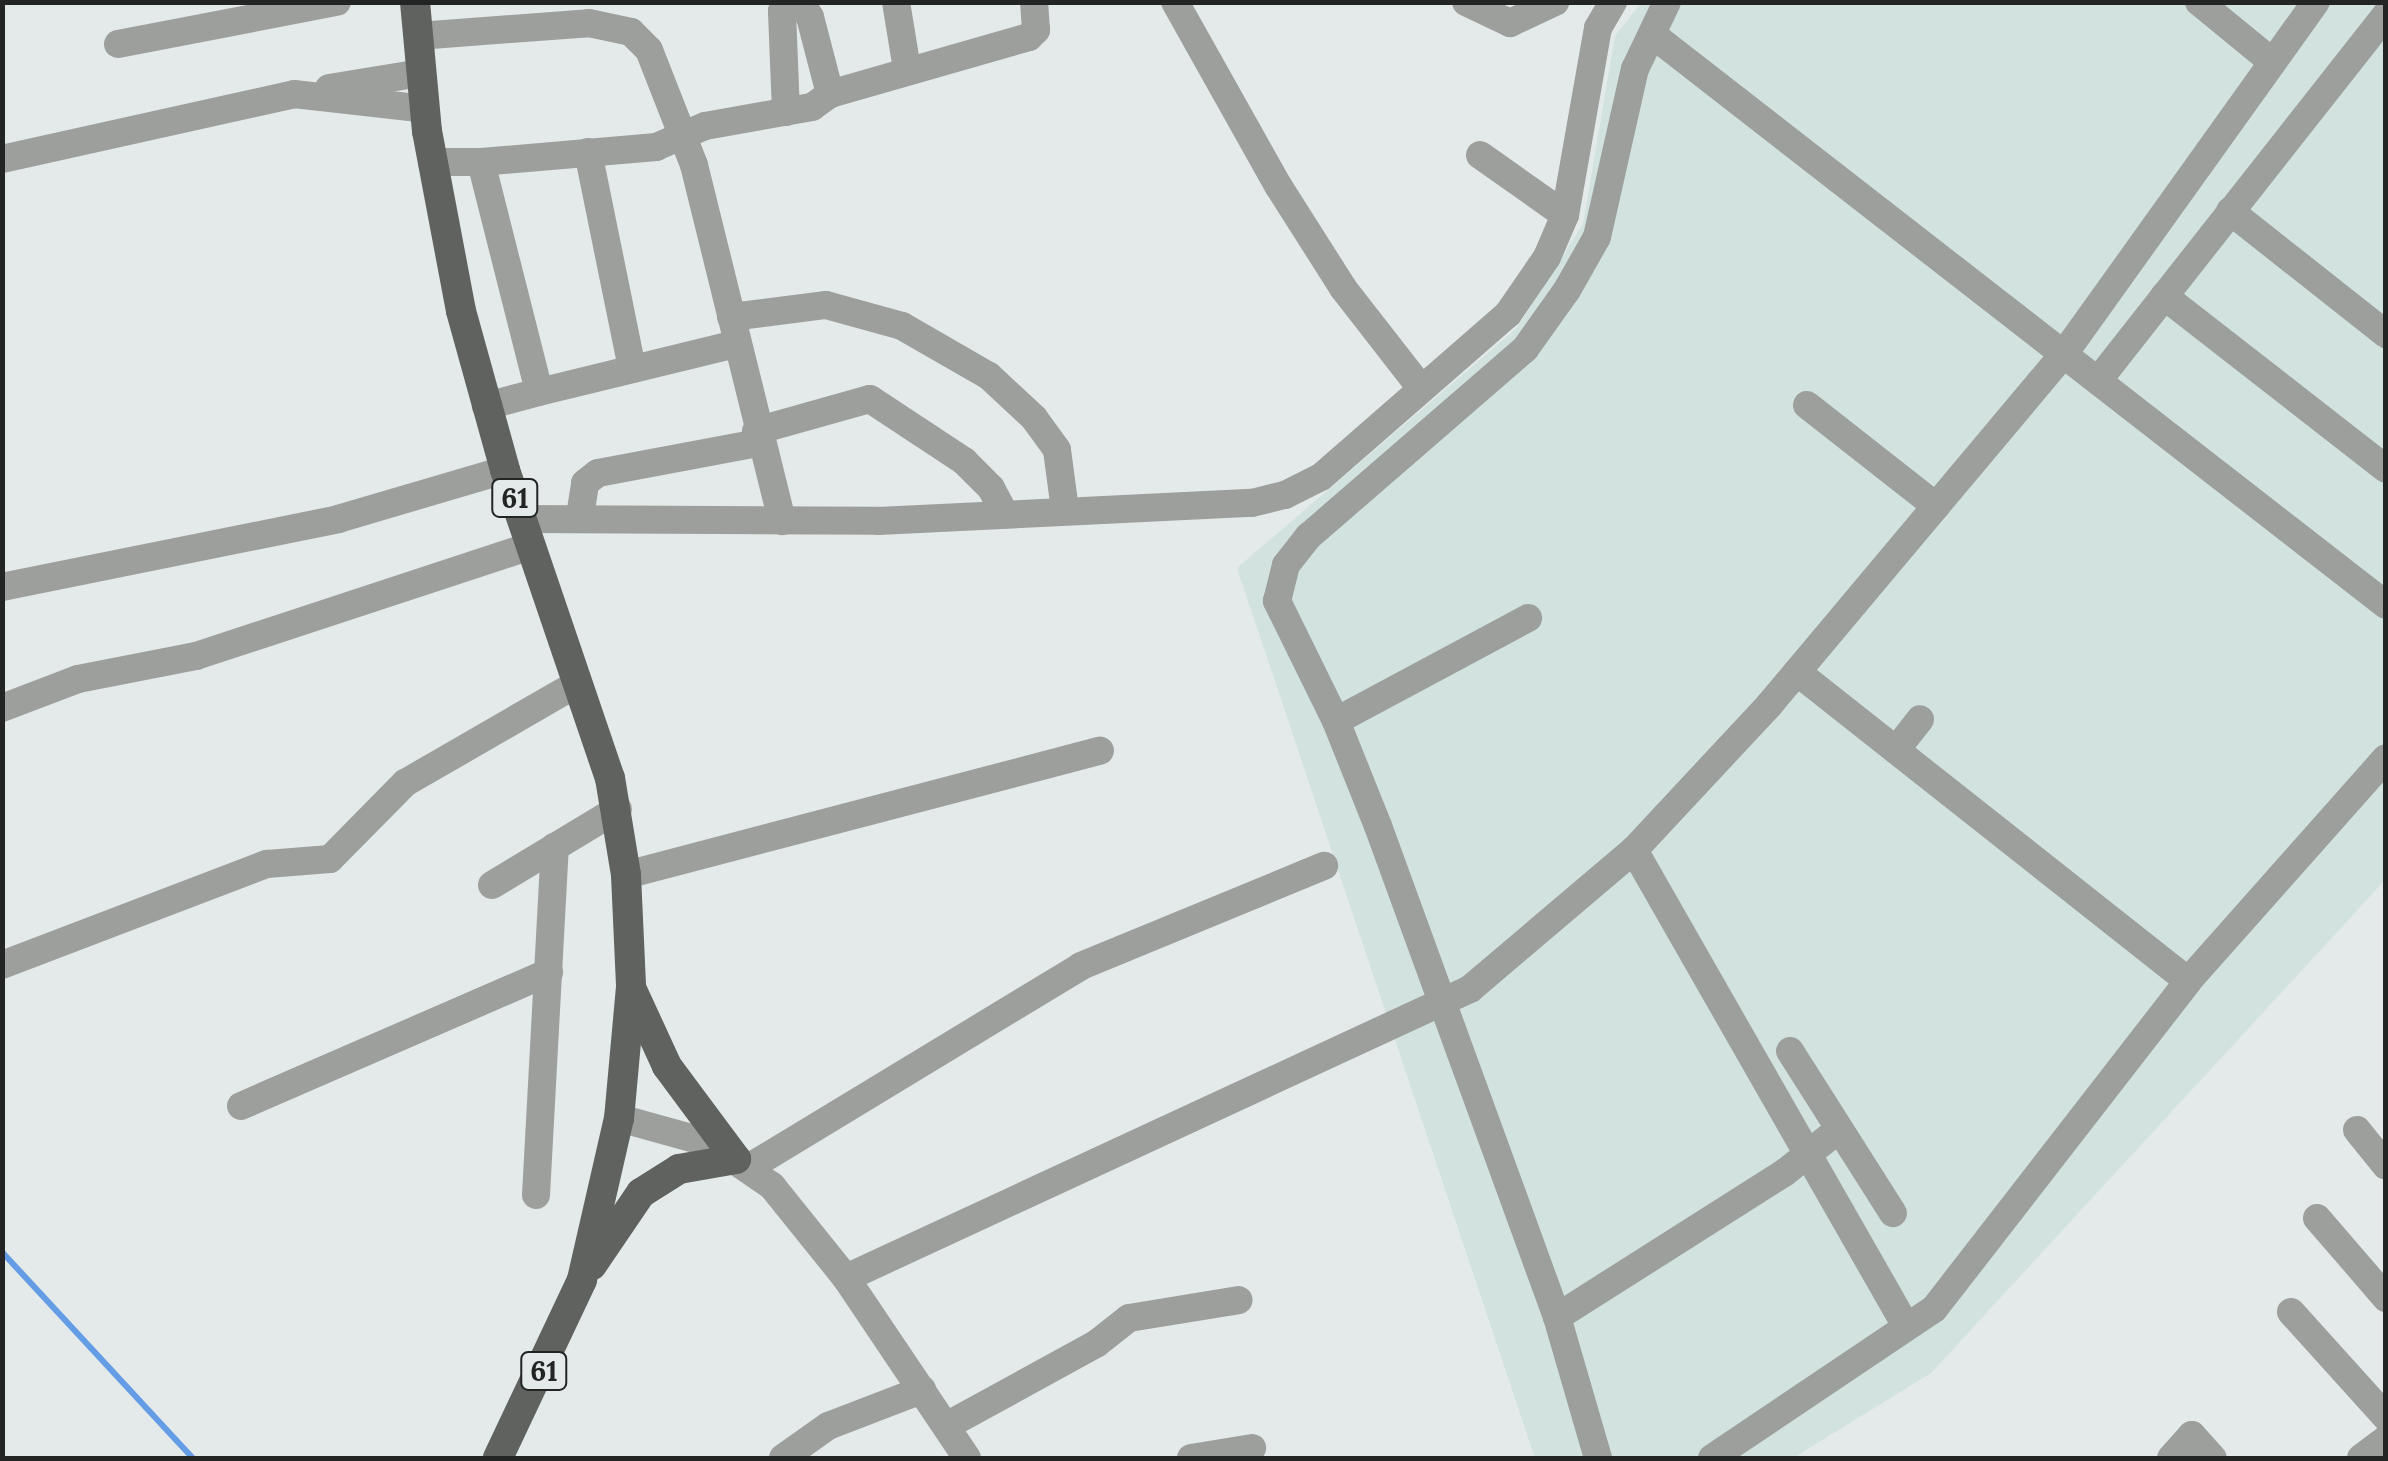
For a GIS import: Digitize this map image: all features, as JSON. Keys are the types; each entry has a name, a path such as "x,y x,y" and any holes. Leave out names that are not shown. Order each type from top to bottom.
{"main road":[{"name":"61","path":"415,2 432,162 486,406 618,809 626,875 631,988 619,1118 582,1280 545,1371 498,1458"},
{"path":"631,988 668,1066 742,1163"},
{"path":"582,1280 641,1194 679,1169 742,1163"}],"street":[{"path":"118,44 338,2"},
{"path":"896,2 907,69"},
{"path":"432,162 481,162 656,147 683,135 812,107 830,94 907,69 1028,37 1036,30 1034,2"},
{"path":"1175,2 1311,238 1420,387"},
{"path":"1466,2 1510,23 1554,2"},
{"path":"2,708 78,679 196,656 580,516 782,522 1252,502 1285,495 1321,477 1508,314 1548,257 1565,215 1598,28 1613,2"},
{"path":"1598,1458 1557,1317 1336,721 1276,602 1286,565 1309,536 1525,349 1597,238 1636,69 1667,2"},
{"path":"2199,2 2271,60"},
{"path":"846,1278 1470,989 1634,850 1798,672 2066,351 2316,2"},
{"path":"786,112 782,11 788,4 804,7 810,17 830,94"},
{"path":"2100,378 2386,14"},
{"path":"418,36 589,23 631,32 649,50 683,135 782,522"},
{"path":"1653,34 2066,351 2386,605"},
{"path":"2,159 294,94 421,73"},
{"path":"294,94 426,109"},
{"path":"588,152 632,368"},
{"path":"1480,155 1565,215"},
{"path":"481,162 539,392"},
{"path":"1574,172 1610,184"},
{"path":"2230,211 2386,334"},
{"path":"2164,296 2386,469"},
{"path":"486,406 632,368 733,331 826,305 902,326 989,376 1034,418 1057,450 1065,510"},
{"path":"580,516 585,483 598,474 758,437 870,400 964,462 992,488 1005,514"},
{"path":"1807,405 1936,506"},
{"path":"2,587 338,520 505,470"},
{"path":"1336,721 1528,618"},
{"path":"1798,672 2188,982"},
{"path":"2,965 267,864 330,859 404,783 578,683"},
{"path":"1896,750 1920,720"},
{"path":"626,875 1100,751"},
{"path":"1712,1458 1934,1309 2188,982 2386,758"},
{"path":"492,885 618,809"},
{"path":"536,1196 555,847"},
{"path":"1634,850 1806,1158 1906,1326"},
{"path":"742,1163 1081,966 1324,866"},
{"path":"241,1106 549,972"},
{"path":"1790,1050 1893,1213"},
{"path":"619,1118 689,1134 742,1163 772,1186 846,1278 967,1458"},
{"path":"1557,1317 1806,1158 1838,1130"},
{"path":"2357,1130 2386,1166"},
{"path":"2317,1218 2386,1298"},
{"path":"948,1425 1096,1344 1129,1318 1239,1300"},
{"path":"2292,1312 2386,1416"},
{"path":"783,1458 828,1426 922,1390"},
{"path":"2171,1458 2192,1435 2213,1458"},
{"path":"2361,1458 2386,1440"},
{"path":"1191,1458 1252,1448"}],"shaded area":[{"path":"1641,3 2385,3 2385,880 1931,1373 1793,1458 1535,1458 1237,568 1517,328 1583,224 1615,36"}],"waterway":[{"path":"2,1252 193,1458"}]}
